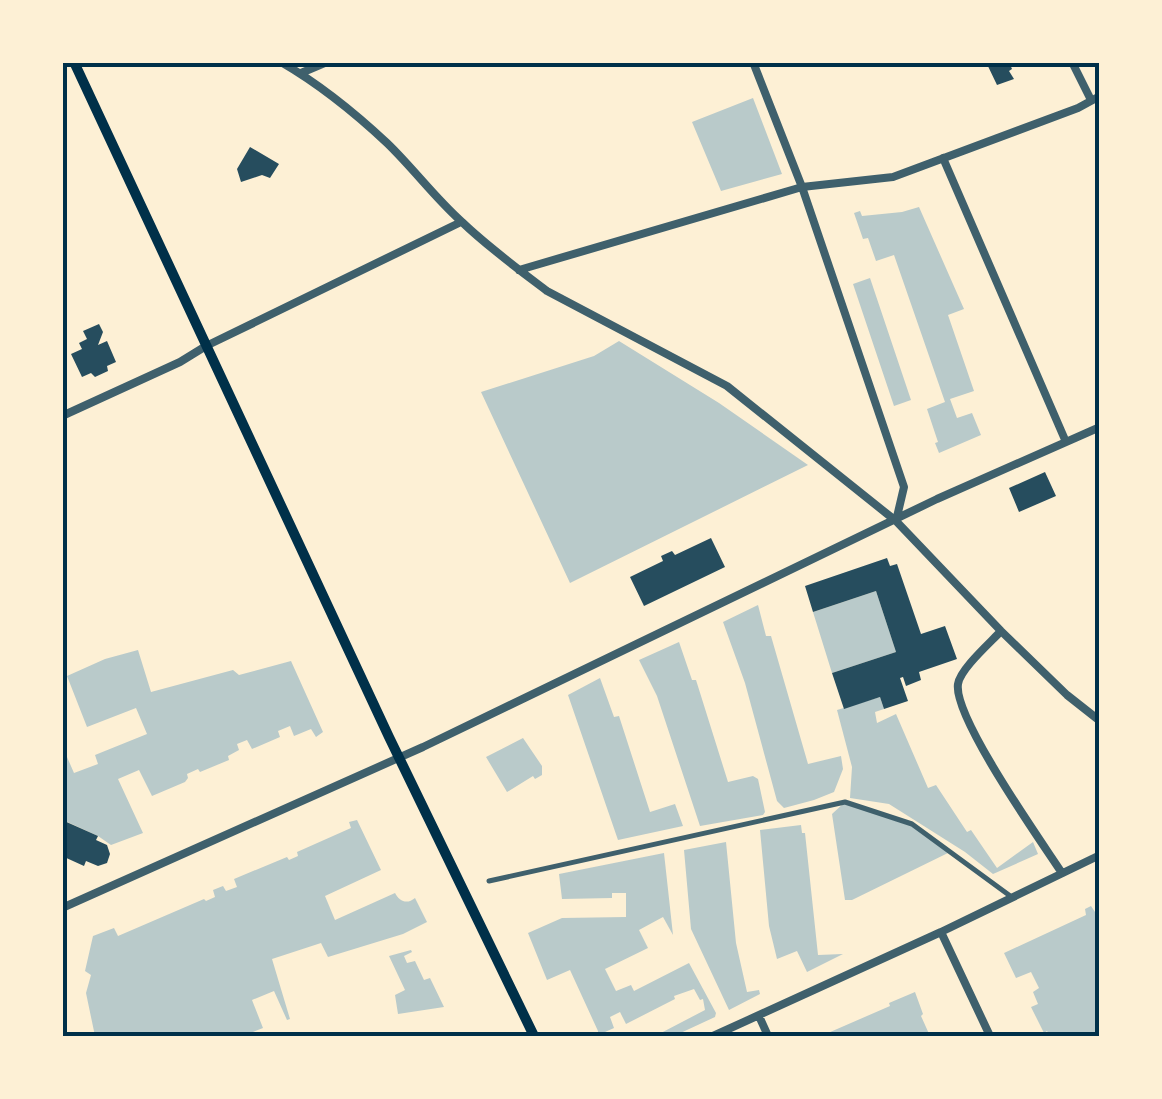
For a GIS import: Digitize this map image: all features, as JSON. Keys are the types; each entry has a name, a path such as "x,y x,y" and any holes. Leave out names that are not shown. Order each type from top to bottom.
{"main road":[{"path":"74,62 532,1036"}],"street":[{"path":"281,62 345,107 386,143 461,222 547,291 727,386 896,521 1067,695 1100,721"},
{"path":"301,74 326,62"},
{"path":"753,62 802,187 904,487 896,521"},
{"path":"519,270 802,187 893,177 1078,108 1095,98 1072,62"},
{"path":"944,158 1066,442"},
{"path":"62,416 180,362 461,222"},
{"path":"62,908 399,757 1100,426"},
{"path":"1002,631 964,671 958,684 960,698 992,766 1062,873"},
{"path":"489,881 845,802 912,824 1013,898"},
{"path":"714,1036 1100,855"},
{"path":"941,932 990,1036"},
{"path":"759,1016 768,1036"}],"shaded area":[{"path":"753,98 782,174 721,191 692,122"},
{"path":"919,207 964,309 948,315 974,391 950,399 957,418 972,413 981,435 939,453 927,409 945,402 894,255 876,261 854,213 860,211 862,216"},
{"path":"870,278 911,400 894,406 853,284"},
{"path":"619,341 719,403 808,465 570,583 481,392 594,356"},
{"path":"876,591 896,652 832,673 813,612"},
{"path":"758,605 766,636 771,636 808,764 841,756 843,769 834,792 784,808 777,801 745,683 723,622"},
{"path":"679,642 692,680 696,680 728,782 753,776 758,779 763,815 700,826 657,696 639,660"},
{"path":"138,650 151,692 233,670 239,675 291,661 323,732 316,737 311,729 294,736 290,726 278,731 280,737 252,749 247,740 237,744 239,750 228,756 229,760 187,774 185,782 152,796 139,770 118,779 143,833 111,845 63,820 63,759 67,757 74,773 98,764 95,755 147,734 136,708 87,727 67,676"},
{"path":"600,678 614,717 619,716 650,812 675,804 683,826 618,840 568,695"},
{"path":"880,697 884,709 875,712 877,723 896,714 928,788 936,785 997,868 1033,842 1038,854 993,874 889,804 850,798 852,767 837,710"},
{"path":"523,738 542,766 542,775 535,779 533,776 507,792 486,757"},
{"path":"845,802 912,824 950,852 845,900 832,814"},
{"path":"357,820 381,870 325,896 335,920 395,893 404,901 415,898 427,922 403,934 328,957 321,943 272,959 290,1019 287,1020 274,991 252,1000 263,1028 243,1036 95,1036 86,993 91,975 85,971 93,936 114,928 118,936 206,901 215,897 213,890 237,887 234,879 298,856 297,852 351,828 349,822"},
{"path":"801,825 818,955 843,954 807,972 797,951 777,959 769,926 760,830"},
{"path":"726,842 736,943 747,992 759,990 760,994 729,1010 691,929 684,850"},
{"path":"664,853 673,935 663,917 639,930 648,948 605,969 616,991 631,985 634,991 689,963 715,1017 674,1036 660,1036 705,1010 703,999 694,989 626,1024 620,1012 610,1017 614,1028 605,1032 607,1036 598,1036 570,970 547,980 528,933 562,918 626,917 626,893 612,893 612,898 562,899 559,874"},
{"path":"1091,906 1095,912 1099,910 1099,941 1095,943 1100,954 1099,1036 1050,1036 1047,1031 1044,1033 1031,1007 1038,1004 1033,992 1039,988 1031,972 1016,978 1004,953 1086,915 1085,909"},
{"path":"411,950 404,956 407,963 415,961 424,980 430,978 444,1007 398,1014 395,995 405,990 389,956"},
{"path":"915,992 930,1036 821,1036 890,1006 889,1003"}],"building":[{"path":"986,62 1009,62 1014,79 997,85"},
{"path":"250,147 279,164 270,178 262,175 241,182 237,169"},
{"path":"99,324 103,332 98,345 107,341 116,362 95,377 91,373 82,377 71,354 82,349 79,343 87,339 83,331"},
{"path":"1045,472 1056,496 1019,512 1009,488"},
{"path":"711,538 725,567 644,606 630,577 663,561 661,556 672,551 675,555"},
{"path":"887,558 890,566 897,564 921,634 945,626 957,659 919,672 921,680 906,686 900,678 908,701 884,709 880,697 844,709 832,673 896,652 876,591 813,612 805,586"},
{"path":"62,820 98,836 96,840 107,845 110,854 107,863 98,866 86,861 84,866 62,856"}]}
